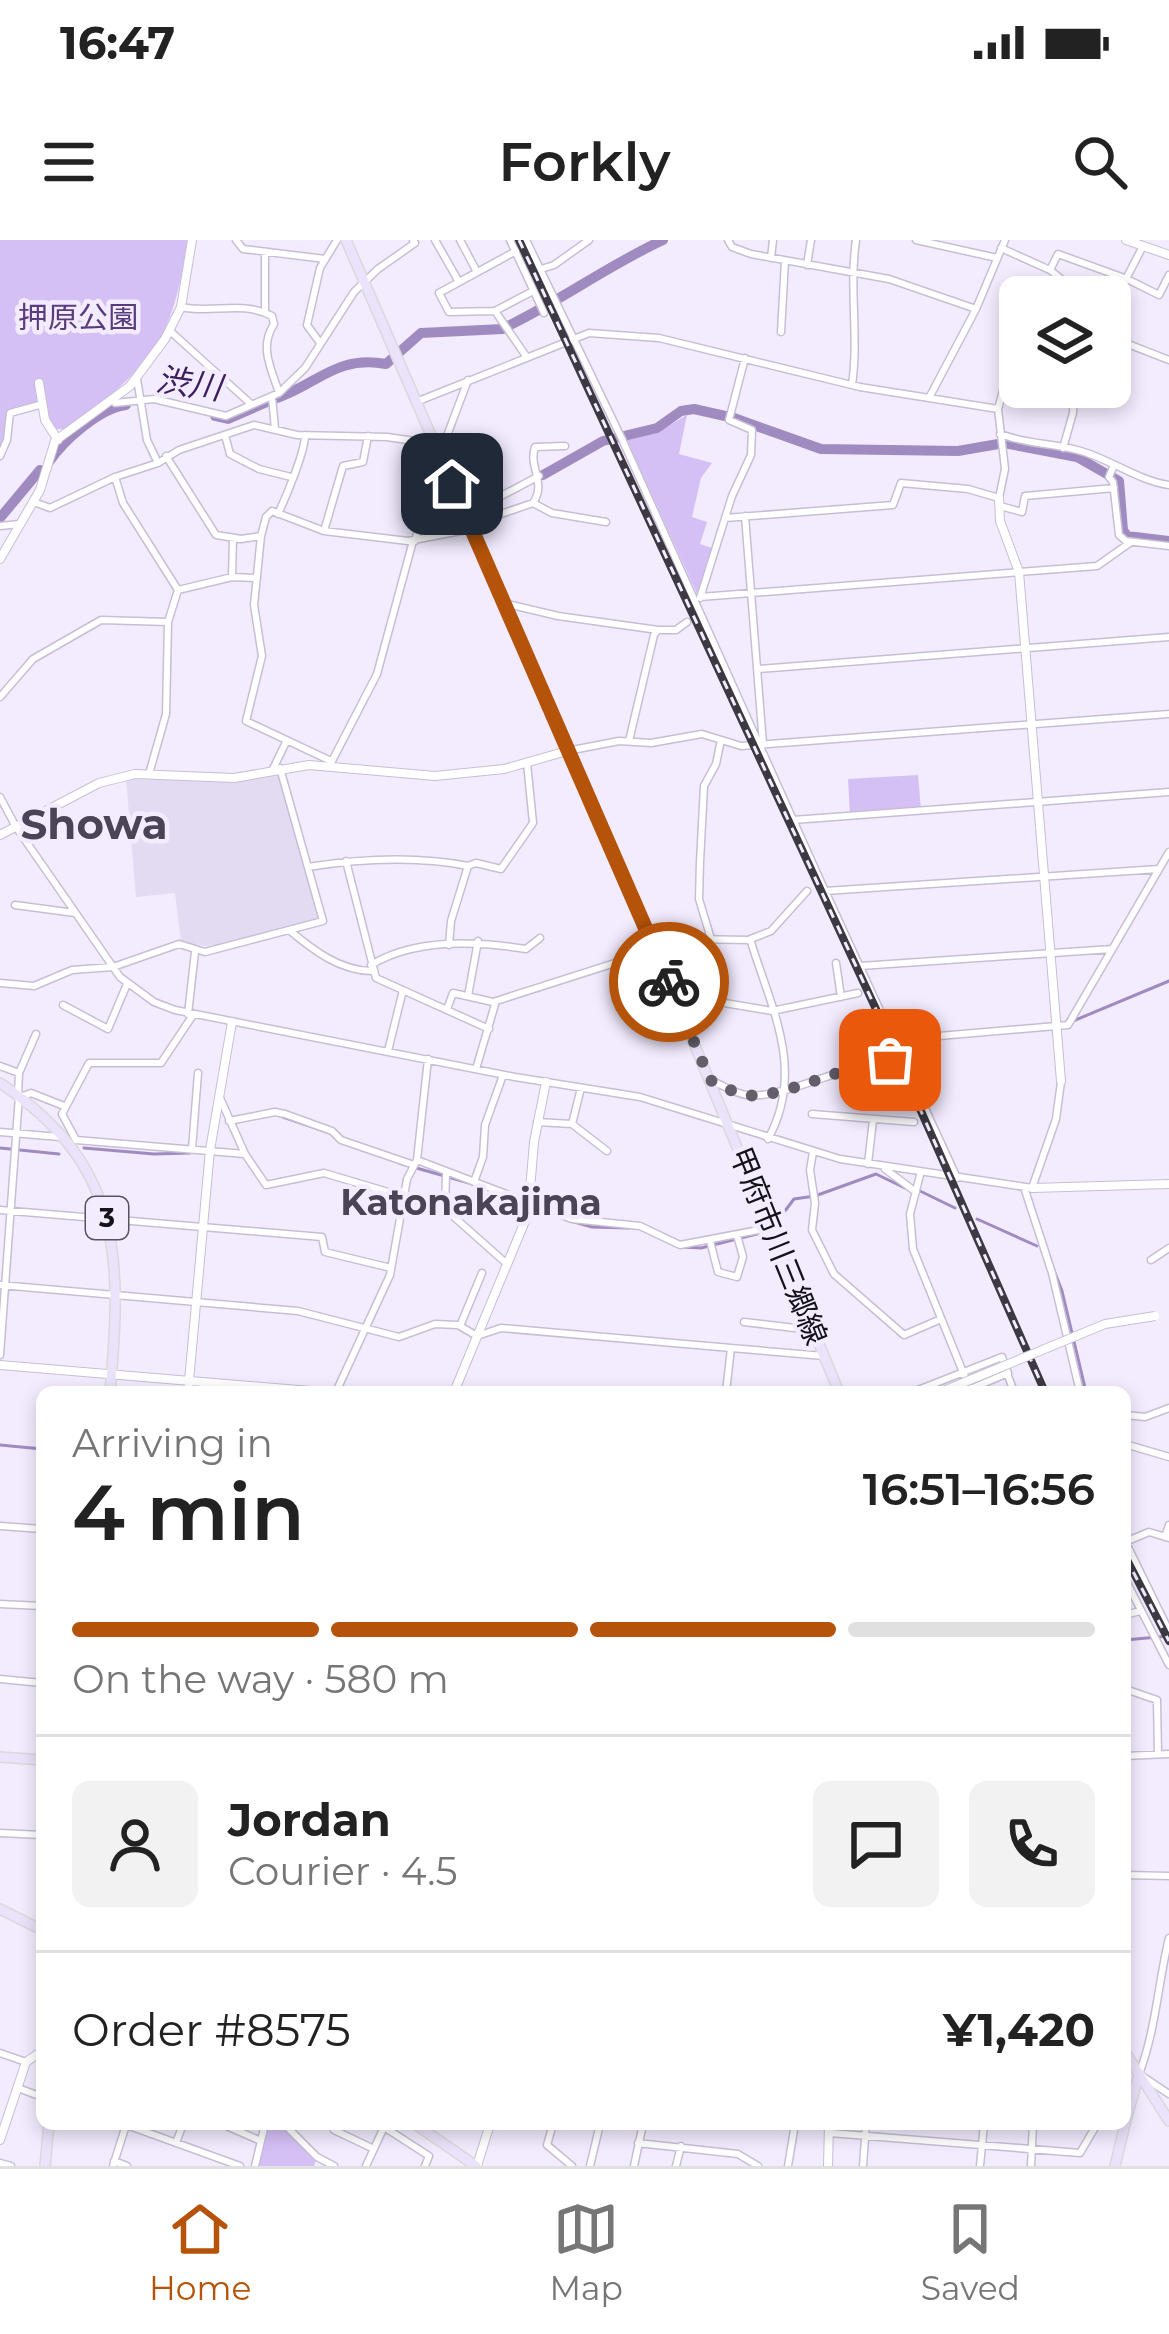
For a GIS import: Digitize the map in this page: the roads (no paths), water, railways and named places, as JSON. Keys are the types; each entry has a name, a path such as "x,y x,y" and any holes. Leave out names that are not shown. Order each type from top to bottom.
{"main road":[{"name":"甲府市川三郷線","path":"346,240 655,950 836,1386"},
{"name":"3","path":"0,1083 69,1140 92,1179 107,1220 116,1259 117,1295 111,1386"},
{"path":"0,1756 36,1759"},
{"path":"0,1910 36,1927"},
{"path":"1131,2061 1169,2121"},
{"path":"1131,2103 1139,2074"},
{"path":"45,2166 48,2130"},
{"path":"424,2130 477,2166"},
{"path":"1114,2166 1123,2130"}],"street":[{"path":"0,560 34,502 51,448 137,379 170,331 181,307 192,240 201,240"},
{"path":"236,240 243,249 325,260"},
{"path":"320,343 307,325 325,260 337,240"},
{"path":"112,400 193,405 226,416 276,394 300,375 365,281 413,240"},
{"path":"435,240 459,282"},
{"path":"460,240 477,272"},
{"path":"511,240 543,310"},
{"path":"526,240 698,604 957,1178"},
{"path":"540,269 554,266 589,240"},
{"path":"728,240 739,250 889,279 976,309"},
{"path":"771,258 772,240"},
{"path":"807,265 811,240"},
{"path":"852,385 856,354 851,274 856,240"},
{"path":"916,240 997,258"},
{"path":"1126,240 1169,255"},
{"path":"929,398 976,309 1003,244 1058,276"},
{"path":"1128,276 1143,246"},
{"path":"516,251 439,293 448,312 495,311 532,290"},
{"path":"266,254 265,312 274,324 266,352 276,394 275,429"},
{"path":"1050,270 1058,254 1119,276"},
{"path":"781,332 784,260"},
{"path":"1131,281 1159,295 1169,275"},
{"path":"181,307 201,311 232,306 265,312"},
{"path":"495,311 526,356"},
{"path":"170,331 251,404"},
{"path":"416,402 589,333 659,338 852,385 998,409"},
{"path":"1131,345 1169,360"},
{"path":"698,604 751,455 752,430 728,420 745,358"},
{"path":"137,379 148,440 158,463"},
{"path":"330,764 377,674 431,478 468,380"},
{"path":"39,383 49,429 58,440"},
{"path":"0,456 8,440 10,412 43,404"},
{"path":"999,405 1005,469 1000,521 1019,572 1061,1081 1056,1119 1028,1187 1079,1386"},
{"path":"1063,448 1073,408"},
{"path":"34,502 50,508 166,456 254,425 305,435 434,444"},
{"path":"225,434 230,454 260,469 292,477"},
{"path":"1000,434 1079,450 1169,485"},
{"path":"278,514 304,451 305,435"},
{"path":"324,531 343,466 363,462 368,436"},
{"path":"330,764 246,721 262,656 254,605 261,536 269,512 324,531 414,541 470,527 533,503 538,497 532,460 535,447 566,446"},
{"path":"166,456 212,531 232,538 261,536"},
{"path":"1114,465 1109,477 1117,530 1123,539 1169,546"},
{"path":"463,510 538,476"},
{"path":"115,477 124,503 178,590 168,622 166,714 149,774"},
{"path":"725,518 893,505 901,483 968,489 1022,512 1025,496 1114,488"},
{"path":"533,503 552,513 606,522"},
{"path":"745,516 761,744"},
{"path":"0,526 21,523"},
{"path":"232,538 232,577"},
{"path":"698,604 752,593 1097,566 1131,542"},
{"path":"178,590 232,577 256,578"},
{"path":"503,603 658,630 676,630 687,622"},
{"path":"0,697 32,659 101,620 168,622"},
{"path":"629,741 658,630"},
{"path":"758,669 1169,637"},
{"path":"0,835 116,777 234,778 277,768 330,764 435,776 629,741 651,743 702,734 741,746 1169,714"},
{"path":"711,939 699,899 701,843 704,786 721,740"},
{"path":"0,983 34,986 72,970 112,967 179,944 205,952 323,921 277,768 286,742"},
{"path":"308,867 346,861 423,860 501,869 533,824 527,763"},
{"path":"794,820 1169,792"},
{"path":"0,797 112,967 154,1002 190,1014 640,1097 768,1139 884,1168 1028,1187 1169,1184"},
{"path":"904,1060 939,1036 1068,1024 1169,853"},
{"path":"346,861 376,978 489,1029"},
{"path":"449,945 451,921 468,866"},
{"path":"825,891 1159,869"},
{"path":"447,1009 453,993 496,1000 691,939 750,939 771,931 807,891"},
{"path":"15,904 75,913"},
{"path":"289,930 314,951 355,971 372,968 390,954 478,941 526,949 540,938"},
{"path":"750,939 784,1047 787,1090 768,1139"},
{"path":"468,996 478,941"},
{"path":"860,966 1112,949"},
{"path":"69,1140 62,1119 64,1106 89,1063 161,1063 190,1014 195,950"},
{"path":"836,964 841,997"},
{"path":"63,1005 108,1030 128,984"},
{"path":"388,1051 404,989"},
{"path":"706,1000 772,1011 858,993"},
{"path":"476,1069 496,1000"},
{"path":"188,1386 210,1150 232,1022"},
{"path":"0,1355 20,1073 36,1034"},
{"path":"339,1386 391,1268 403,1199 416,1163 428,1059"},
{"path":"710,1080 748,1096 787,1090 890,1060"},
{"path":"0,1066 20,1073"},
{"path":"192,1148 198,1073"},
{"path":"474,1182 483,1157 485,1125 503,1075"},
{"path":"456,1386 530,1201 546,1082"},
{"path":"572,1124 581,1088"},
{"path":"19,1096 31,1093 64,1106"},
{"path":"220,1098 245,1154 266,1185 324,1173 445,1209 508,1265"},
{"path":"229,1121 285,1114 332,1131 341,1140 572,1219 640,1226 680,1245 771,1228"},
{"path":"812,1114 914,1122"},
{"path":"868,1164 874,1120"},
{"path":"537,1122 572,1124 607,1151"},
{"path":"0,1132 245,1154"},
{"path":"813,1152 812,1230 834,1274 904,1335 941,1319"},
{"path":"884,1168 916,1192"},
{"path":"445,1209 446,1173"},
{"path":"921,1173 910,1214 913,1249 967,1386"},
{"path":"0,1210 322,1237 325,1252 391,1268"},
{"path":"710,1240 718,1272 737,1277 743,1257 737,1235"},
{"path":"1151,1260 1169,1248"},
{"path":"460,1326 482,1273"},
{"path":"3,1286 298,1311 399,1337 435,1324 460,1326 477,1336 501,1328 824,1356"},
{"path":"955,1386 1105,1324 1169,1317"},
{"path":"744,1322 813,1329"},
{"path":"727,1386 731,1348"},
{"path":"928,1386 1002,1357 1012,1386"},
{"path":"0,1365 256,1386"},
{"path":"979,1386 1007,1373"},
{"path":"1131,1416 1145,1417 1169,1408"},
{"path":"1131,1446 1169,1457"},
{"path":"1131,1539 1149,1532 1167,1538 1169,1525"},
{"path":"0,1526 36,1529"},
{"path":"1131,1553 1169,1630"},
{"path":"1131,1592 1169,1665"},
{"path":"0,1604 36,1606"},
{"path":"1131,1613 1140,1611"},
{"path":"0,1679 36,1682"},
{"path":"1131,1691 1157,1700 1158,1754"},
{"path":"1131,1756 1169,1754"},
{"path":"0,1833 36,1835"},
{"path":"1131,1875 1169,1876"},
{"path":"1169,1940 1158,1979 1152,2034 1139,2074 1169,2094"},
{"path":"0,2053 26,2062"},
{"path":"0,2140 26,2062 36,2055"},
{"path":"18,2088 36,2095"},
{"path":"123,2130 113,2164 127,2166"},
{"path":"140,2130 221,2163 240,2166"},
{"path":"176,2144 181,2130"},
{"path":"237,2130 261,2141"},
{"path":"255,2166 264,2130"},
{"path":"290,2130 317,2157 334,2166"},
{"path":"334,2130 374,2150"},
{"path":"366,2166 383,2130"},
{"path":"389,2130 429,2156 425,2166"},
{"path":"406,2140 412,2130"},
{"path":"477,2166 488,2130"},
{"path":"551,2130 547,2145 572,2166"},
{"path":"590,2166 599,2130"},
{"path":"634,2166 641,2130"},
{"path":"788,2166 794,2130"},
{"path":"828,2166 830,2130"},
{"path":"834,2130 865,2137 1080,2153 1093,2130"},
{"path":"862,2166 866,2130"},
{"path":"980,2166 983,2130"},
{"path":"1031,2166 1033,2130"},
{"path":"638,2143 738,2154 758,2166"},
{"path":"676,2166 681,2146"},
{"path":"0,2162 10,2166"}],"waterway":[{"name":"渋川","path":"510,325 663,240"},
{"name":"渋川","path":"277,398 340,367 386,364 421,333 503,329"},
{"name":"渋川","path":"215,416 228,419 267,402"},
{"name":"渋川","path":"49,462 83,426 126,405"},
{"path":"543,475 603,441 657,428 681,411 694,409 821,449 958,451 1004,443 1077,457 1119,481 1127,536 1169,541"},
{"name":"渋川","path":"0,518 40,470"},
{"path":"1073,1021 1169,981"},
{"path":"283,1117 330,1133 339,1141"},
{"path":"0,1148 59,1154"},
{"path":"84,1148 190,1153"},
{"path":"399,1163 476,1185"},
{"path":"776,1223 794,1199 876,1174 905,1188"},
{"path":"920,1191 955,1208"},
{"path":"977,1219 1037,1246"},
{"path":"567,1220 592,1227 629,1228"},
{"path":"682,1247 701,1248 765,1232"},
{"path":"1048,1255 1062,1291 1085,1386"},
{"path":"0,1445 36,1448"},
{"path":"1131,1639 1169,1636"}],"railway":[{"path":"519,240 875,1007 1042,1386"},
{"path":"1131,1568 1169,1641"}],"district":[{"name":"Showa","path":"94,824"},
{"name":"Katonakajima","path":"471,1202"}],"park label":[{"name":"押原公園","path":"78,318"}]}
